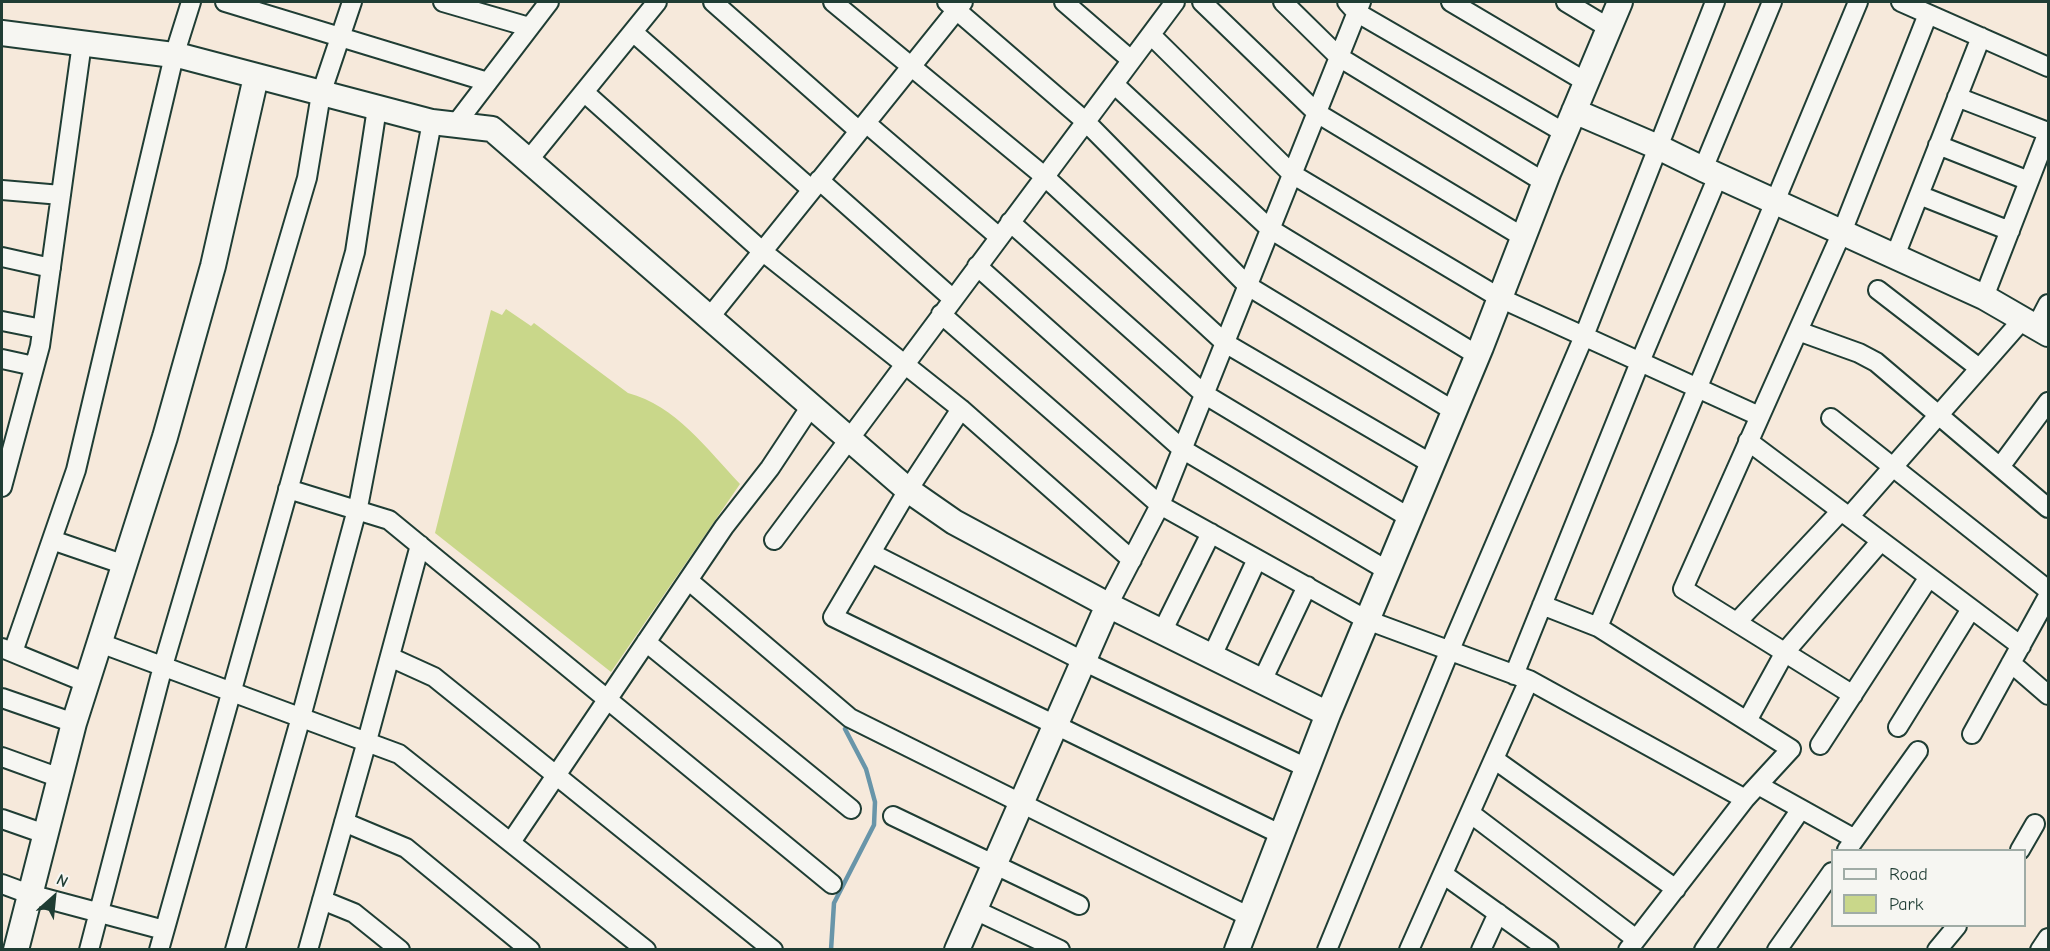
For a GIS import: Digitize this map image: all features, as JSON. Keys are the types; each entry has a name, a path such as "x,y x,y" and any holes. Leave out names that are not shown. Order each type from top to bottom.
{"street":[{"path":"87,683 8,650 52,540 76,470 174,56 191,2"},
{"path":"225,2 488,81"},
{"path":"89,950 163,666 307,178 321,94 352,2"},
{"path":"443,2 529,27"},
{"path":"455,125 549,2"},
{"path":"527,162 657,2"},
{"path":"713,2 862,127 999,237"},
{"path":"833,2 1044,176 1225,343 1432,464"},
{"path":"1064,2 1131,60"},
{"path":"1202,2 1317,113 1523,237"},
{"path":"1284,2 1339,57 1544,182"},
{"path":"1451,2 1586,82"},
{"path":"1566,2 1609,28"},
{"path":"1237,950 1328,714 1477,355 1544,182 1620,2"},
{"path":"1328,950 1449,652 1584,336 1715,2"},
{"path":"1409,950 1494,759 1522,677 1542,605 1640,362 1772,2"},
{"path":"1598,627 1858,2"},
{"path":"1901,2 2049,67"},
{"path":"709,318 911,66 955,4 1085,121 1248,286 1454,411"},
{"path":"774,540 1114,84 1150,35 1168,4"},
{"path":"957,950 1108,605 1160,505 1339,57 1355,5 1565,133"},
{"path":"1853,695 1683,589 1842,232 1928,14"},
{"path":"633,32 953,298"},
{"path":"1150,35 1292,174 1500,298 1759,416"},
{"path":"2,36 82,43 181,56 432,122 492,129 527,162 908,490 954,522 1108,605 1328,714"},
{"path":"1895,256 1981,37"},
{"path":"2,487 8,433 34,366 42,329 82,43"},
{"path":"16,950 74,723 165,437 213,266 256,77"},
{"path":"1114,84 1270,229 1477,355"},
{"path":"584,92 762,251 961,409 1131,560"},
{"path":"1957,97 2048,132 1984,297"},
{"path":"159,950 355,252 377,108"},
{"path":"1574,111 1658,147 1984,297 2036,327"},
{"path":"235,950 356,511 432,122"},
{"path":"1938,145 2029,181"},
{"path":"2,190 61,195"},
{"path":"1919,195 2010,231"},
{"path":"1010,222 1204,394 1410,518"},
{"path":"2,256 51,268"},
{"path":"977,266 1182,449 1388,571"},
{"path":"1878,290 1979,368"},
{"path":"1737,622 1893,467 1979,368 2036,327 2049,304"},
{"path":"941,314 1160,505 1367,620 1522,677 1746,799"},
{"path":"2,321 42,329"},
{"path":"1798,331 1859,353 1876,362 2049,508"},
{"path":"2,359 34,366"},
{"path":"2000,466 2049,402"},
{"path":"511,842 724,526 770,468 811,406"},
{"path":"961,409 908,490 833,617 1282,835"},
{"path":"1832,418 2049,590"},
{"path":"1748,441 2021,646"},
{"path":"288,489 389,520 832,884"},
{"path":"1162,632 1211,533"},
{"path":"52,540 125,565"},
{"path":"1747,722 1785,652 1881,541"},
{"path":"308,950 368,741 420,545"},
{"path":"871,553 1083,661 1307,768"},
{"path":"1212,656 1257,559"},
{"path":"1820,745 1929,577"},
{"path":"688,580 850,718 1250,916"},
{"path":"1262,681 1307,586"},
{"path":"1972,734 2049,596"},
{"path":"1470,813 1632,944 1746,799 1791,749 1598,627 1542,605"},
{"path":"1898,727 1971,609"},
{"path":"646,642 850,808"},
{"path":"100,643 399,754 646,950"},
{"path":"390,657 434,677 773,950"},
{"path":"2011,663 2049,695"},
{"path":"2,698 74,723"},
{"path":"1758,785 1801,809 1851,845 1918,751"},
{"path":"2,757 60,778"},
{"path":"1494,759 1676,889"},
{"path":"1704,950 1801,809"},
{"path":"893,816 1079,905"},
{"path":"2,819 45,834"},
{"path":"344,822 406,848 530,950"},
{"path":"2021,849 2035,824"},
{"path":"1443,874 1543,948"},
{"path":"1777,950 1831,875"},
{"path":"2,884 29,894 164,930"},
{"path":"322,900 354,913 400,950"},
{"path":"975,910 1060,950"},
{"path":"1481,950 1498,913"},
{"path":"1937,950 1956,927"},
{"path":"2040,950 2049,938"}],"green space":[{"path":"506,309 531,326 534,323 628,393 645,399 676,418 703,443 740,484 611,672 435,533 491,310 502,315"}],"waterway":[{"path":"831,950 834,903 874,825 875,802 866,769 845,729"}]}
